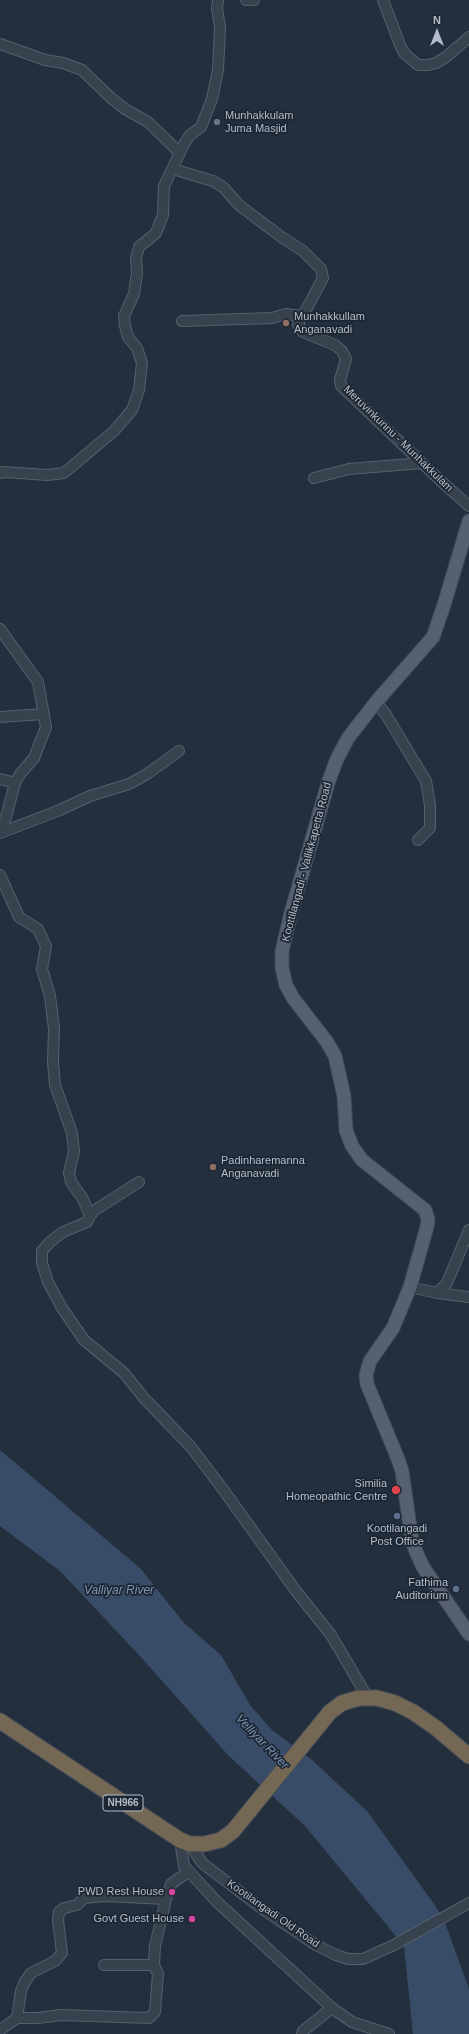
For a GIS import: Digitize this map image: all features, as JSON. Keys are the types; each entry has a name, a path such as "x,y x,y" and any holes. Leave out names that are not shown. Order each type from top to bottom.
{"highway":[{"path":"185,1842 204,1844 220,1840 233,1831 330,1712 342,1703 359,1698 377,1698 395,1703 413,1712 436,1728 469,1756"},
{"name":"NH966","path":"0,1721 45,1752 185,1842"}],"main road":[{"name":"Koottilangadi - Vallikkapetta Road","path":"469,521 444,605 433,636 376,702 348,738 328,783 282,951 282,968 286,984 293,998 328,1042 335,1056 344,1096 346,1130 352,1146 362,1160 426,1210 428,1219 427,1227 410,1287 392,1328 370,1361 366,1375 367,1384 402,1471 412,1541 417,1554 423,1567 469,1634"}],"street":[{"path":"246,0 254,0"},
{"path":"383,0 404,53 418,65 436,63 446,57 461,42 469,37"},
{"path":"0,473 47,475 64,473 114,431 132,410 139,390 142,364 137,348 128,337 124,316 134,294 137,273 136,258 139,247 156,233 163,215 164,186 190,135 201,127 212,99 218,70 220,28 218,4"},
{"path":"0,44 45,60 63,63 82,70 111,98 125,109 148,122 180,153"},
{"path":"173,169 212,181 218,185 239,205 280,236 303,251 321,269 323,278 306,310 301,316 286,314 272,318 182,321"},
{"name":"Meruvinkunnu - Munhakkulam","path":"301,316 298,325 303,332 335,345 342,351 346,359 340,380 341,386 469,506"},
{"path":"314,478 349,469 422,463"},
{"path":"0,629 38,682 46,726 34,758 20,774 15,783 0,832"},
{"path":"376,702 385,712 426,781 430,804 430,828 418,840"},
{"path":"0,717 44,714"},
{"path":"0,832 60,810 90,796 129,784 147,774 179,751"},
{"path":"0,780 15,783"},
{"path":"0,875 19,917 38,929 46,946 42,969 50,996 54,1029 53,1062 55,1084 72,1133 74,1152 70,1172 71,1182 83,1199 90,1216"},
{"path":"139,1182 95,1210 87,1222 63,1232 50,1242 42,1252 42,1262 48,1282 62,1308 84,1340 124,1373 144,1398 191,1448 235,1505 296,1591 331,1635 368,1698"},
{"path":"438,1293 448,1283 469,1230"},
{"path":"410,1287 438,1293 469,1297"},
{"path":"185,1842 184,1866 217,1902 332,2008 352,2022 389,2034"},
{"name":"Kootilangadi Old Road","path":"185,1842 202,1863 264,1910 316,1945 336,1956 348,1959 363,1958 392,1946 469,1903"},
{"path":"0,2030 17,2018 38,2018 61,2015 149,2018 155,2012 158,1974 154,1965 155,1946 166,1899 171,1884 188,1872"},
{"path":"17,2018 21,1991 24,1983 31,1973 55,1961 62,1953 58,1920 59,1912 64,1908 77,1905 84,1898 93,1896 166,1899"},
{"path":"104,1965 154,1965"},
{"path":"302,2034 303,2031 332,2008"}],"water":[{"name":"Valliyar River","path":"0,1450 140,1568 184,1623 221,1655 250,1705 272,1730 312,1760 367,1811 444,1920 469,1989 469,2034 413,2034 404,1946 305,1826 229,1756 138,1654 60,1571 0,1526"}],"place":[{"name":"Munhakkulam Juma Masjid","path":"217,122"},
{"name":"Munhakkullam Anganavadi","path":"286,323"},
{"name":"Padinharemanna Anganavadi","path":"213,1167"},
{"name":"Similia Homeopathic Centre","path":"396,1490"},
{"name":"Kootilangadi Post Office","path":"397,1516"},
{"name":"Fathima Auditorium","path":"456,1589"},
{"name":"PWD Rest House","path":"172,1892"},
{"name":"Govt Guest House","path":"192,1919"}],"water label":[{"name":"Velliyar River","path":"262,1742"}]}
